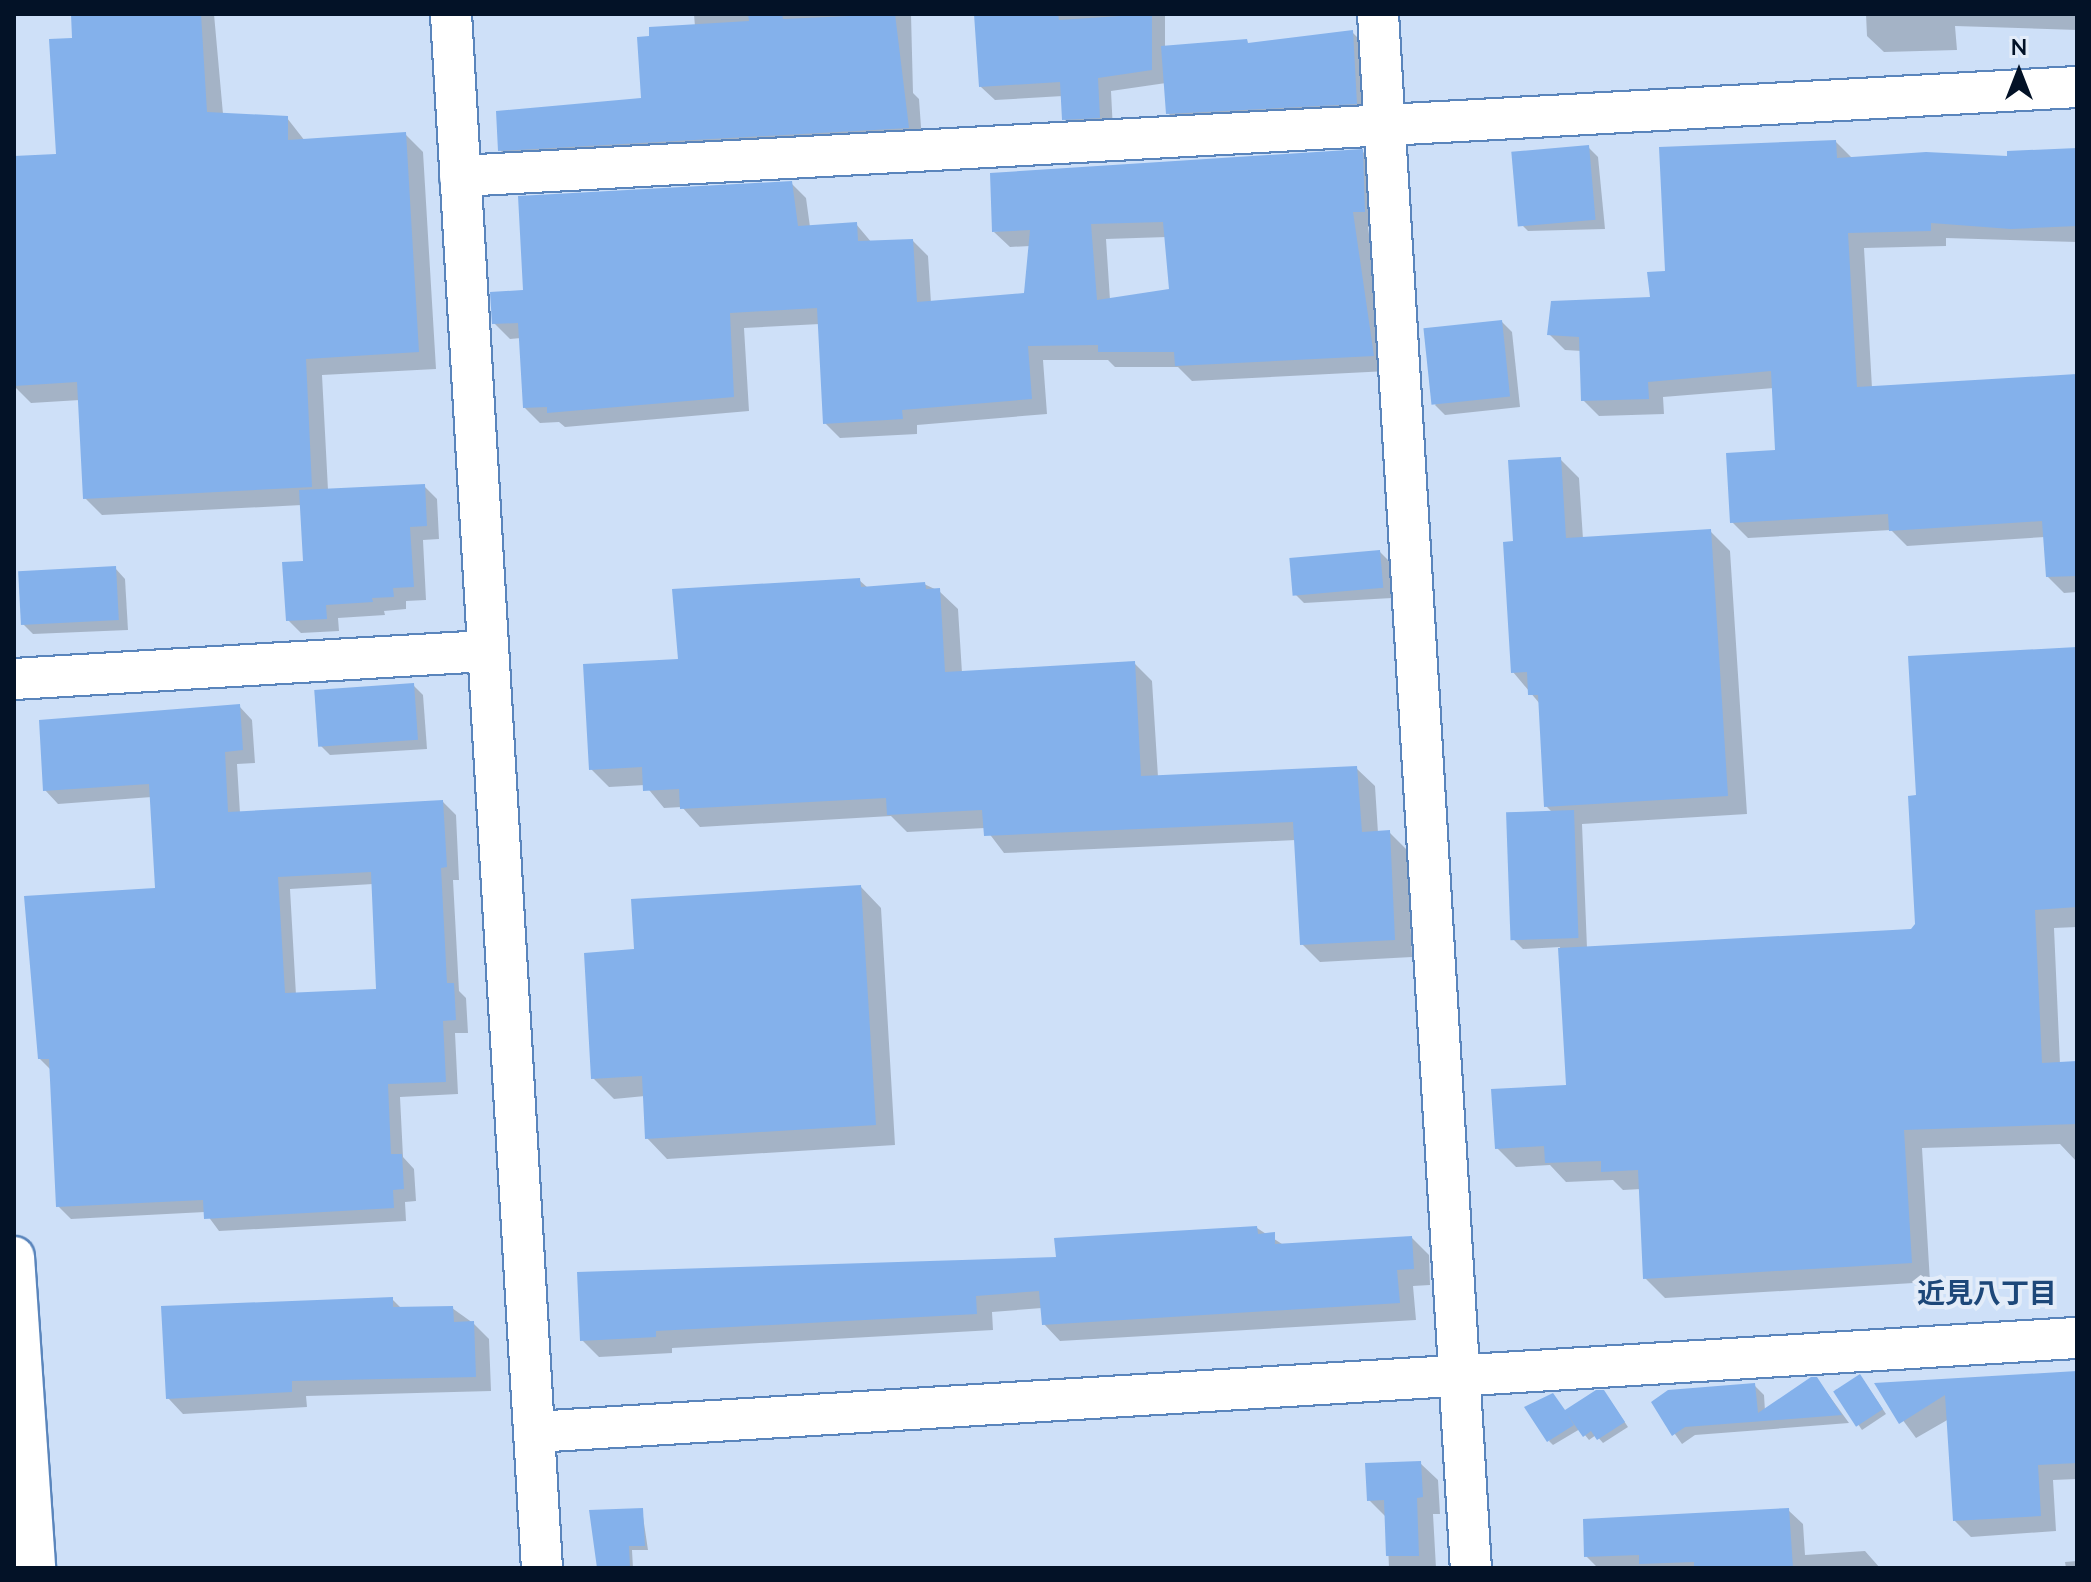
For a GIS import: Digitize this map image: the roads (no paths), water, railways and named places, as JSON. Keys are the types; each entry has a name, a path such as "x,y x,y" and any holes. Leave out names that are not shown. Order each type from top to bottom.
{"street":[{"path":"451,14 542,1568"},
{"path":"1378,14 1471,1568"},
{"path":"460,176 2077,87"},
{"path":"14,679 488,651"},
{"path":"14,1257 35,1568"},
{"path":"534,1432 2077,1338"}],"district":[{"name":"近見八丁目","path":"1987,1294"}]}
